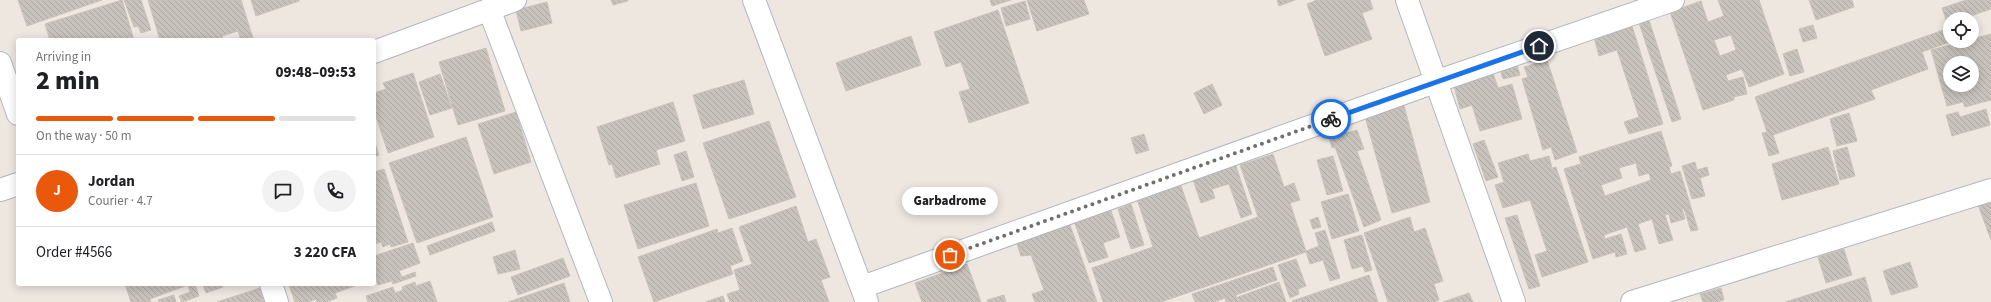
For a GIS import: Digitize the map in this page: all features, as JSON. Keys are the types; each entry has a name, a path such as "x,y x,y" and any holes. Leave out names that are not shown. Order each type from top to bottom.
{"street":[{"path":"376,51 515,0"},
{"path":"754,0 864,294 1435,82 1672,0"},
{"path":"1407,0 1514,302"},
{"path":"489,9 601,302"},
{"path":"0,64 16,108"},
{"path":"0,190 16,185"},
{"path":"1632,302 1991,190"},
{"path":"272,286 277,302"}],"building":[{"path":"18,0 102,0 27,26"},
{"path":"122,0 133,38 49,38 45,24"},
{"path":"124,0 141,0 151,30 141,33 138,26 134,27"},
{"path":"148,0 241,0 253,38 240,38 238,31 222,36 223,38 159,38"},
{"path":"251,0 299,0 299,1 256,16"},
{"path":"611,0 628,0 628,1 613,5"},
{"path":"990,0 1011,0 992,6"},
{"path":"1027,0 1084,0 1089,14 1037,31"},
{"path":"1277,0 1295,0 1279,6"},
{"path":"1317,0 1370,0 1373,9 1362,13 1372,39 1325,56 1307,4"},
{"path":"1718,0 1759,0 1784,74 1749,87 1742,69 1726,75 1728,81 1743,77 1747,94 1734,97 1734,100 1703,110 1670,12 1701,1 1708,22 1724,16","holes":["1731,35 1736,50 1720,56 1714,40"]},
{"path":"1809,0 1852,0 1854,7 1816,20"},
{"path":"1966,0 1991,0 1991,9 1979,13 1943,12 1942,8"},
{"path":"1025,1 1030,19 1006,26 1001,8"},
{"path":"547,2 552,23 521,31 516,10"},
{"path":"998,10 1029,103 969,123 959,92 970,89 961,62 946,67 934,32"},
{"path":"1649,20 1681,119 1672,122 1639,23"},
{"path":"1813,25 1817,38 1803,42 1799,29"},
{"path":"1632,26 1663,124 1629,134 1624,122 1639,117 1617,50 1599,56 1594,37"},
{"path":"1943,30 1943,45 1922,52 1928,69 1871,90 1875,99 1773,135 1779,153 1769,156 1762,133 1767,132 1755,97"},
{"path":"1991,34 1991,100 1965,107 1963,102 1947,106 1943,92 1931,50 1943,47 1943,48 1979,48 1979,37"},
{"path":"911,36 921,65 846,91 836,63"},
{"path":"486,48 505,111 458,125 439,62"},
{"path":"1797,49 1804,72 1790,76 1783,54"},
{"path":"1547,60 1577,152 1555,160 1551,147 1543,150 1522,79 1528,77 1524,67"},
{"path":"1516,61 1520,75 1503,79 1499,66"},
{"path":"1492,70 1498,88 1512,84 1522,119 1480,131 1472,105 1460,109 1453,82"},
{"path":"413,73 434,137 388,153 376,116 376,92 386,89 383,83"},
{"path":"440,74 452,108 430,115 419,82"},
{"path":"744,80 754,114 703,129 693,95"},
{"path":"1212,84 1222,105 1204,114 1194,93"},
{"path":"673,102 685,141 656,150 660,164 616,178 612,164 609,165 597,127"},
{"path":"1403,102 1430,202 1392,213 1364,113"},
{"path":"1986,109 1990,125 1952,136 1946,115 1958,112 1960,117"},
{"path":"516,112 531,162 494,174 478,124"},
{"path":"1849,113 1857,141 1837,146 1830,119"},
{"path":"769,121 796,197 729,219 703,143"},
{"path":"1345,124 1347,133 1357,130 1364,149 1357,151 1381,220 1364,227 1335,147 1332,148 1327,129"},
{"path":"1661,131 1672,166 1669,167 1671,174 1680,171 1698,230 1691,231 1684,209 1682,209 1685,219 1671,223 1669,214 1665,215 1673,240 1659,244 1652,219 1638,224 1646,249 1635,252 1627,227 1604,235 1605,239 1621,234 1627,254 1616,257 1615,252 1593,259 1564,169 1580,164 1584,174 1579,157","holes":["1636,163 1639,176 1649,173 1651,180 1605,196 1601,185 1622,178 1619,168"]},
{"path":"1144,134 1149,150 1136,154 1131,138"},
{"path":"466,137 493,217 417,243 389,163"},
{"path":"1484,140 1498,177 1486,181 1473,144"},
{"path":"376,146 379,155 376,156"},
{"path":"1828,147 1839,184 1782,200 1772,164"},
{"path":"1847,147 1855,176 1840,180 1833,151"},
{"path":"686,151 694,177 682,181 674,155"},
{"path":"1273,154 1284,187 1294,183 1300,200 1290,203 1306,251 1319,246 1315,233 1325,230 1340,278 1330,281 1323,260 1310,264 1306,252 1161,302 1103,302 1092,268 1153,247 1136,196 1179,180 1199,238 1258,217 1240,165"},
{"path":"1528,154 1530,161 1549,156 1552,168 1556,167 1588,262 1542,277 1535,255 1547,251 1530,200 1503,208 1495,185 1504,182 1498,163"},
{"path":"1333,156 1343,191 1327,195 1317,160"},
{"path":"1695,162 1697,170 1707,167 1709,175 1700,178 1705,196 1692,199 1682,166"},
{"path":"1235,163 1252,214 1241,218 1229,184 1212,189 1215,198 1201,203 1192,177"},
{"path":"384,169 408,242 391,247 390,244 383,247 381,242 376,243 376,171"},
{"path":"696,183 709,226 638,249 624,205"},
{"path":"1348,194 1359,231 1332,239 1321,202"},
{"path":"1991,197 1991,240 1977,202"},
{"path":"1131,204 1144,245 1131,249 1118,209"},
{"path":"796,206 808,242 816,239 830,277 821,280 829,302 730,302 727,294 740,290 734,270 752,264 739,227"},
{"path":"1110,208 1120,237 1103,243 1108,257 1089,263 1074,221"},
{"path":"1517,215 1540,286 1529,289 1505,218"},
{"path":"1318,217 1321,227 1313,229 1310,220"},
{"path":"1410,217 1414,232 1425,228 1443,281 1434,284 1439,300 1434,302 1388,302 1364,233"},
{"path":"1068,219 1097,302 1035,302 1032,294 1044,290 1031,255 1021,256 1015,238"},
{"path":"492,222 495,231 430,255 427,246"},
{"path":"732,228 743,261 730,266 733,274 654,302 638,257 717,229 718,233"},
{"path":"1362,235 1372,270 1365,272 1363,266 1352,269 1344,240"},
{"path":"413,243 420,263 399,271 402,277 415,272 416,276 393,284 392,281 378,285 376,278 376,255"},
{"path":"1844,249 1852,275 1826,283 1818,257"},
{"path":"515,250 520,269 498,274 493,257"},
{"path":"563,258 570,276 518,295 511,277"},
{"path":"1296,259 1306,286 1298,289 1299,294 1290,298 1278,265"},
{"path":"1910,262 1918,287 1891,295 1883,271"},
{"path":"967,264 981,302 922,302 915,283"},
{"path":"1273,267 1277,280 1236,295 1239,302 1226,302 1225,298 1214,302 1195,302 1192,294"},
{"path":"1369,275 1378,302 1292,301"},
{"path":"1865,277 1872,302 1785,302"},
{"path":"430,281 437,302 368,302 366,296 393,287 395,293 403,290 402,287 415,282 416,286"},
{"path":"1279,282 1286,302 1240,302 1238,297"},
{"path":"564,283 570,302 508,302"},
{"path":"126,286 185,286 150,299 151,302 131,302"},
{"path":"188,286 196,286 199,296 182,302 179,296 190,292"},
{"path":"203,286 223,286 223,287 206,293"},
{"path":"289,286 354,286 335,293 337,298 326,302 317,302 316,299 308,302 295,302"},
{"path":"260,288 264,302 217,302"},
{"path":"1721,288 1724,300 1717,302 1703,302 1700,294"},
{"path":"1469,293 1473,302 1443,302"},
{"path":"174,295 176,302 159,302 158,300"},
{"path":"1004,295 1006,302 988,302 987,300"},
{"path":"723,296 725,302 705,302"}],"way so far":[{"path":"950,255 1331,119"}],"place":[{"name":"Garbadrome","path":"950,255"}],"route":[{"path":"1331,119 1539,46"}]}
